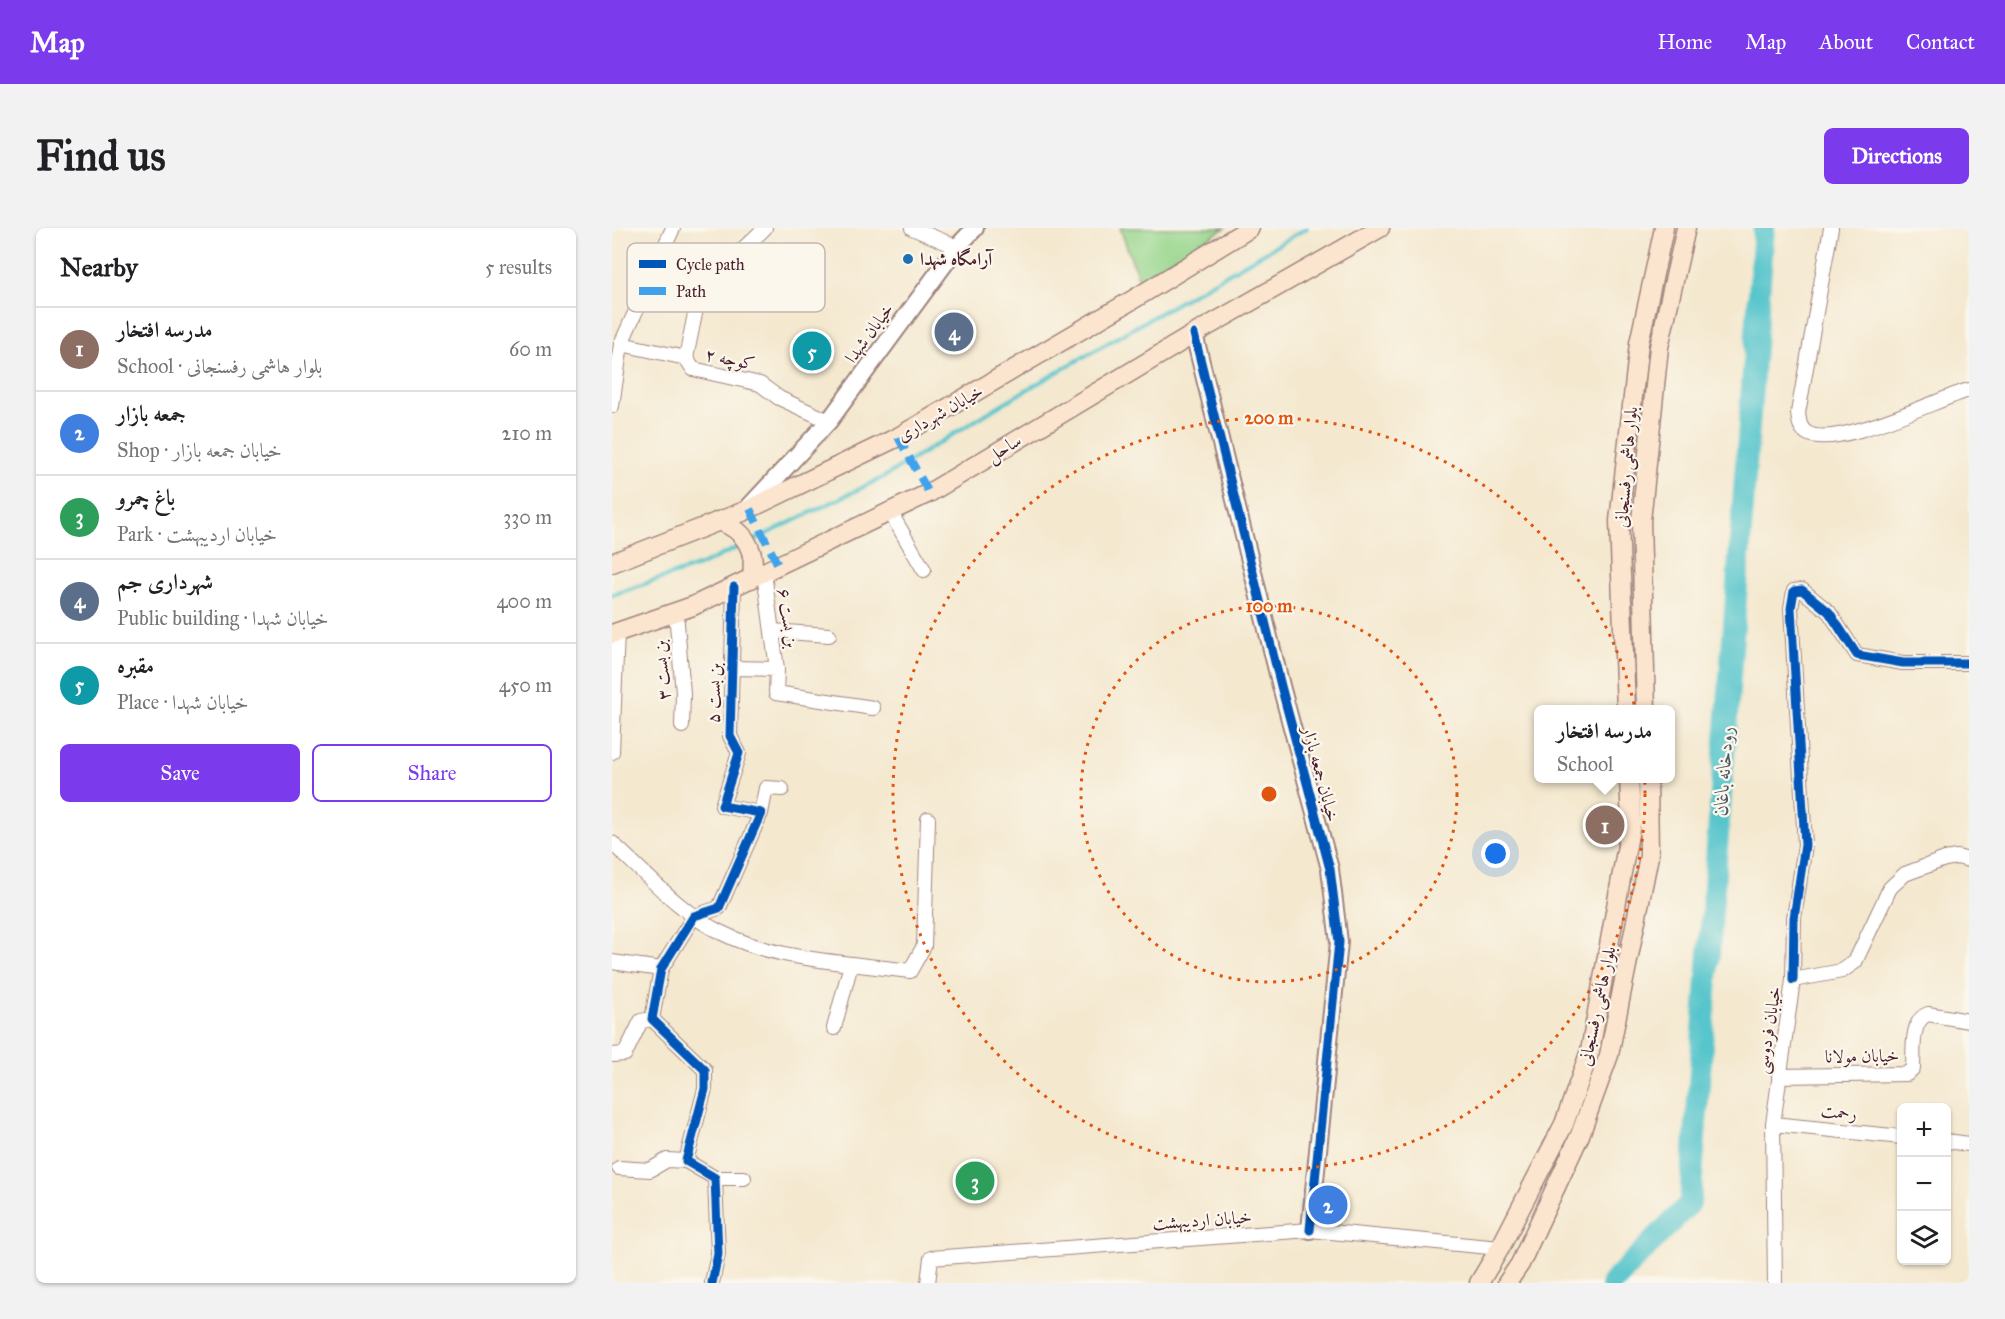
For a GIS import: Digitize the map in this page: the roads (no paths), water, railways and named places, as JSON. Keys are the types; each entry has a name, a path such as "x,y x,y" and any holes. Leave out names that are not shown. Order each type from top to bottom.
{"main road":[{"name":"خیابان شهرداری","path":"612,563 745,512 921,425 1250,228"},
{"name":"ساحل","path":"614,633 676,612 750,580 889,510 929,493 1194,334 1380,228"},
{"name":"بلوار هاشمی رفسنجانی","path":"1626,705 1619,521 1639,343 1664,228"},
{"name":"بلوار هاشمی رفسنجانی","path":"1646,705 1641,521 1659,347 1686,228"},
{"path":"1639,343 1659,347"},
{"path":"718,521 735,529 748,542 753,561 750,580"},
{"name":"بلوار هاشمی رفسنجانی","path":"1479,1283 1500,1248 1563,1124 1590,1051 1631,823 1629,783"},
{"name":"بلوار هاشمی رفسنجانی","path":"1507,1283 1520,1264 1580,1136 1609,1055 1650,856 1648,783"},
{"path":"1590,1051 1609,1055"}],"street":[{"path":"666,243 673,228"},
{"path":"749,243 765,228"},
{"path":"912,228 957,247"},
{"name":"خیابان شهدا","path":"745,512 829,421 957,247 975,228"},
{"path":"1831,228 1798,413 1800,427 1814,435 1855,431 1889,422 1969,390"},
{"path":"612,406 621,344 635,312"},
{"path":"686,358 695,312"},
{"name":"خیابان جمعه بازار","path":"1194,334 1281,686 1330,869 1337,921 1339,942 1310,1230"},
{"name":"کوچه ۲","path":"621,344 686,358 693,369 760,384 779,398 829,421"},
{"path":"889,510 924,570"},
{"name":"بن بست ۶","path":"750,580 772,631 777,669 776,693 873,708"},
{"name":"بن بست ۵","path":"750,580 732,668 730,736 739,753 722,806 761,813"},
{"path":"1792,981 1794,918 1805,845 1791,608 1794,591 1802,590 1829,612 1857,655 1903,663 1969,663"},
{"name":"بن بست ۳","path":"676,612 683,693 682,726"},
{"path":"772,631 829,635"},
{"path":"612,752 614,633"},
{"path":"732,668 777,669"},
{"path":"652,1019 661,969 694,916 719,908 761,813 766,788 782,789"},
{"path":"612,843 694,916 721,933 773,952 910,971 924,946 928,819"},
{"name":"خیابان فردوسی","path":"1775,1283 1773,1124 1792,981 1842,971 1855,962 1890,888 1905,874 1944,859 1957,857 1969,860"},
{"path":"612,962 661,969"},
{"path":"834,1028 851,964"},
{"name":"خیابان مولانا","path":"1779,1076 1907,1074 1913,1068 1917,1026 1923,1016 1928,1014 1969,1021"},
{"path":"612,1055 625,1054 641,1021 652,1019"},
{"path":"652,1019 705,1070 705,1089 686,1161"},
{"name":"رحمت","path":"1773,1124 1897,1136"},
{"path":"1951,1142 1969,1144"},
{"path":"620,1168 650,1170 667,1160 686,1161 715,1178 744,1178"},
{"path":"712,1283 718,1254 715,1178"},
{"name":"خیابان اردیبهشت","path":"928,1283 932,1258 1310,1230 1500,1248"}],"waterway":[{"path":"752,541 884,477 1002,404 1307,228"},
{"name":"رودخانه باغان","path":"1612,1283 1690,1203 1764,228"},
{"path":"612,595 701,565 743,545"}],"place":[{"name":"آرامگاه شهدا","path":"908,259"},
{"name":"شهرداری جم","path":"954,332"},
{"name":"مقبره","path":"812,351"},
{"name":"مدرسه افتخار","path":"1605,825"},
{"name":"باغ چمرو","path":"975,1181"},
{"name":"جمعه بازار","path":"1328,1205"}]}
